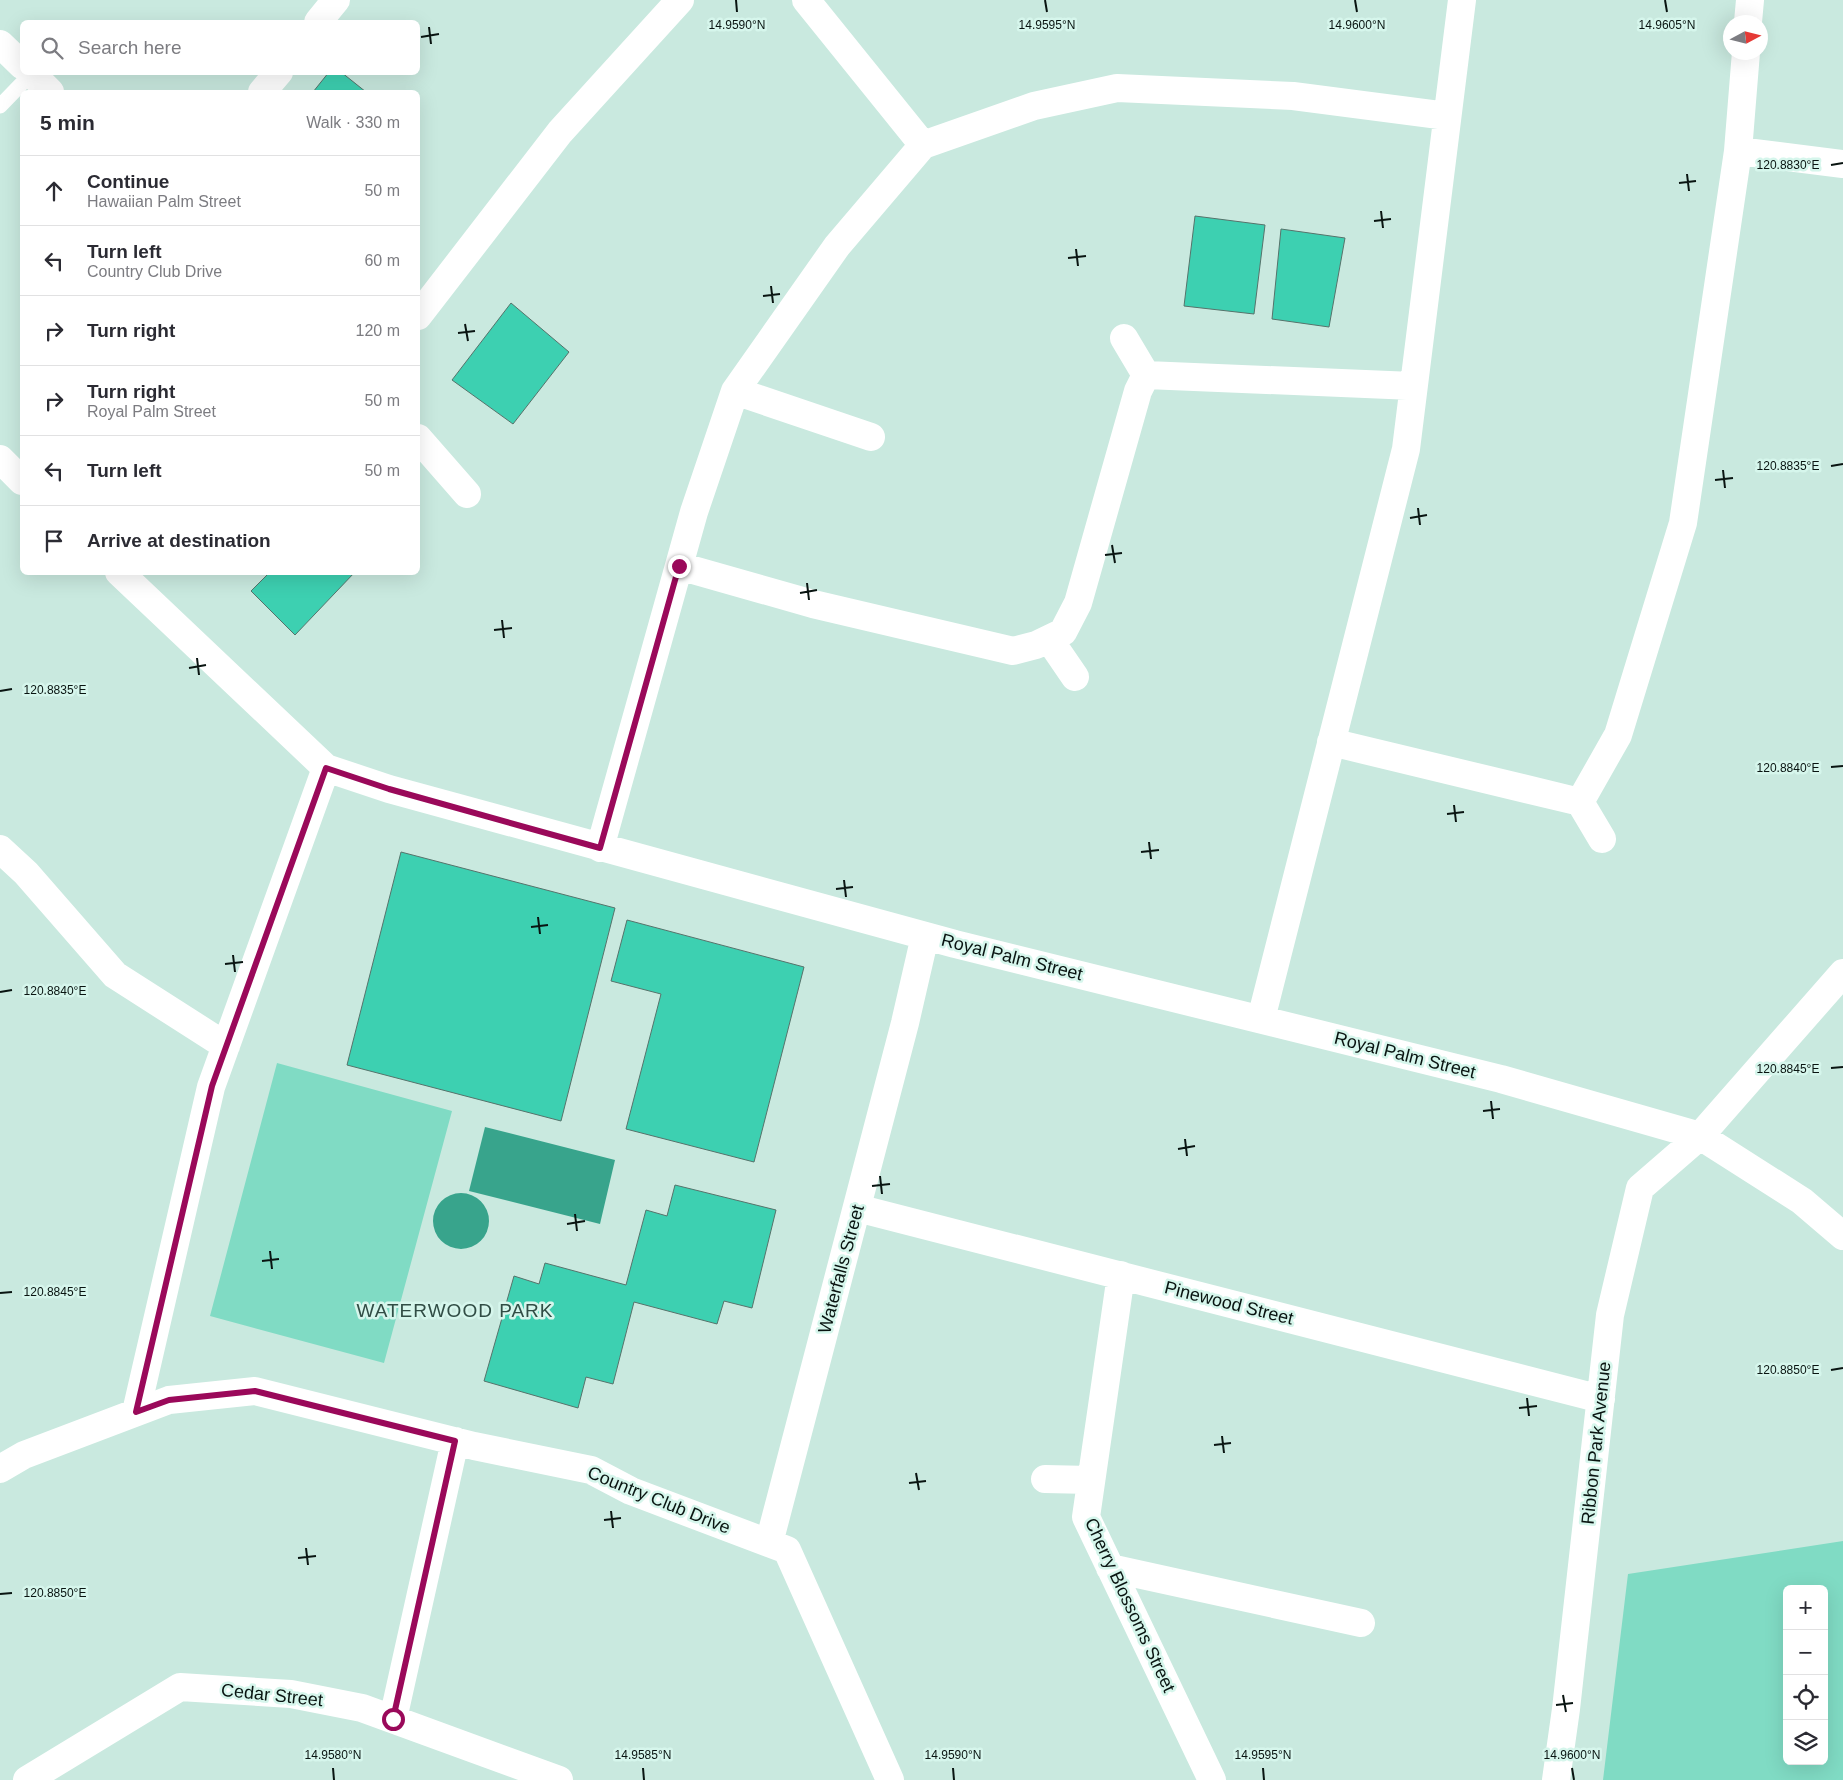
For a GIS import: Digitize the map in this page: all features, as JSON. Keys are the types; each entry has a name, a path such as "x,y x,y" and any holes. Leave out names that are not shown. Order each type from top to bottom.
{"street":[{"path":"320,20 336,0"},
{"path":"420,313 560,132 680,0"},
{"path":"806,0 923,145"},
{"path":"1261,1019 1406,450 1462,0"},
{"path":"1749,15 1750,0"},
{"path":"0,44 20,63"},
{"path":"1580,802 1618,735 1683,523 1738,151 1745,60"},
{"path":"33,75 48,90"},
{"path":"264,90 276,75"},
{"path":"600,848 694,512 735,392 836,246 923,145 1034,106 1117,88 1293,96 1447,116"},
{"path":"1738,151 1843,164"},
{"path":"1124,338 1146,375"},
{"path":"1146,375 1413,386"},
{"path":"679,566 813,604 1013,651 1036,646 1063,632 1078,603 1138,391 1146,375"},
{"path":"735,392 871,437"},
{"path":"420,440 467,494"},
{"path":"0,460 20,479"},
{"path":"122,575 326,768 212,1086 136,1412"},
{"path":"1049,639 1075,678"},
{"path":"1331,742 1580,802 1602,839"},
{"name":"Royal Palm Street","path":"326,768 389,789 926,936 1502,1079 1700,1136 1802,1201 1843,1236"},
{"path":"0,849 26,873 115,975 226,1046"},
{"name":"Waterfalls Street","path":"769,1543 926,936"},
{"name":"Ribbon Park Avenue","path":"1556,1780 1566,1709 1610,1315 1640,1188 1700,1136 1843,973"},
{"name":"Pinewood Street","path":"857,1208 1601,1398"},
{"name":"Cherry Blossoms Street","path":"1122,1275 1086,1517 1212,1780"},
{"name":"Country Club Drive","path":"0,1470 24,1455 169,1400 255,1391 455,1441 591,1470 631,1491 787,1550 890,1780"},
{"path":"393,1719 455,1441"},
{"path":"1045,1479 1091,1480"},
{"path":"1110,1568 1361,1623"},
{"name":"Cedar Street","path":"27,1780 180,1687 291,1694 362,1708 559,1780"}],"lane":[{"path":"0,106 24,75"}],"shaded area":[{"path":"277,1063 452,1111 384,1363 210,1316"},
{"path":"485,1127 615,1160 600,1224 469,1191"},
{"path":"455,1193 467,1193 477,1197 485,1205 489,1221 485,1237 477,1245 467,1249 455,1249 445,1245 437,1237 433,1227 433,1215 437,1205 445,1197"},
{"path":"1843,1541 1843,1780 1603,1780 1628,1574"}],"building":[{"path":"327,75 345,75 364,90 315,90"},
{"path":"1195,216 1265,225 1254,314 1184,306"},
{"path":"1281,229 1345,238 1329,327 1272,319"},
{"path":"511,303 569,352 513,424 452,380"},
{"path":"267,575 352,575 295,635 251,591"},
{"path":"401,852 615,908 561,1121 347,1065"},
{"path":"627,920 804,967 754,1162 626,1129 661,994 611,981"},
{"path":"675,1185 776,1210 752,1308 724,1301 717,1324 634,1302 613,1384 586,1377 578,1408 484,1381 514,1276 539,1284 545,1263 626,1285 646,1210 667,1216"}],"district":[{"name":"WATERWOOD PARK","path":"455,1310"}],"route":[{"path":"393,1719 455,1441 255,1391 169,1400 136,1412 212,1086 326,768 389,789 600,848 679,566"}]}
